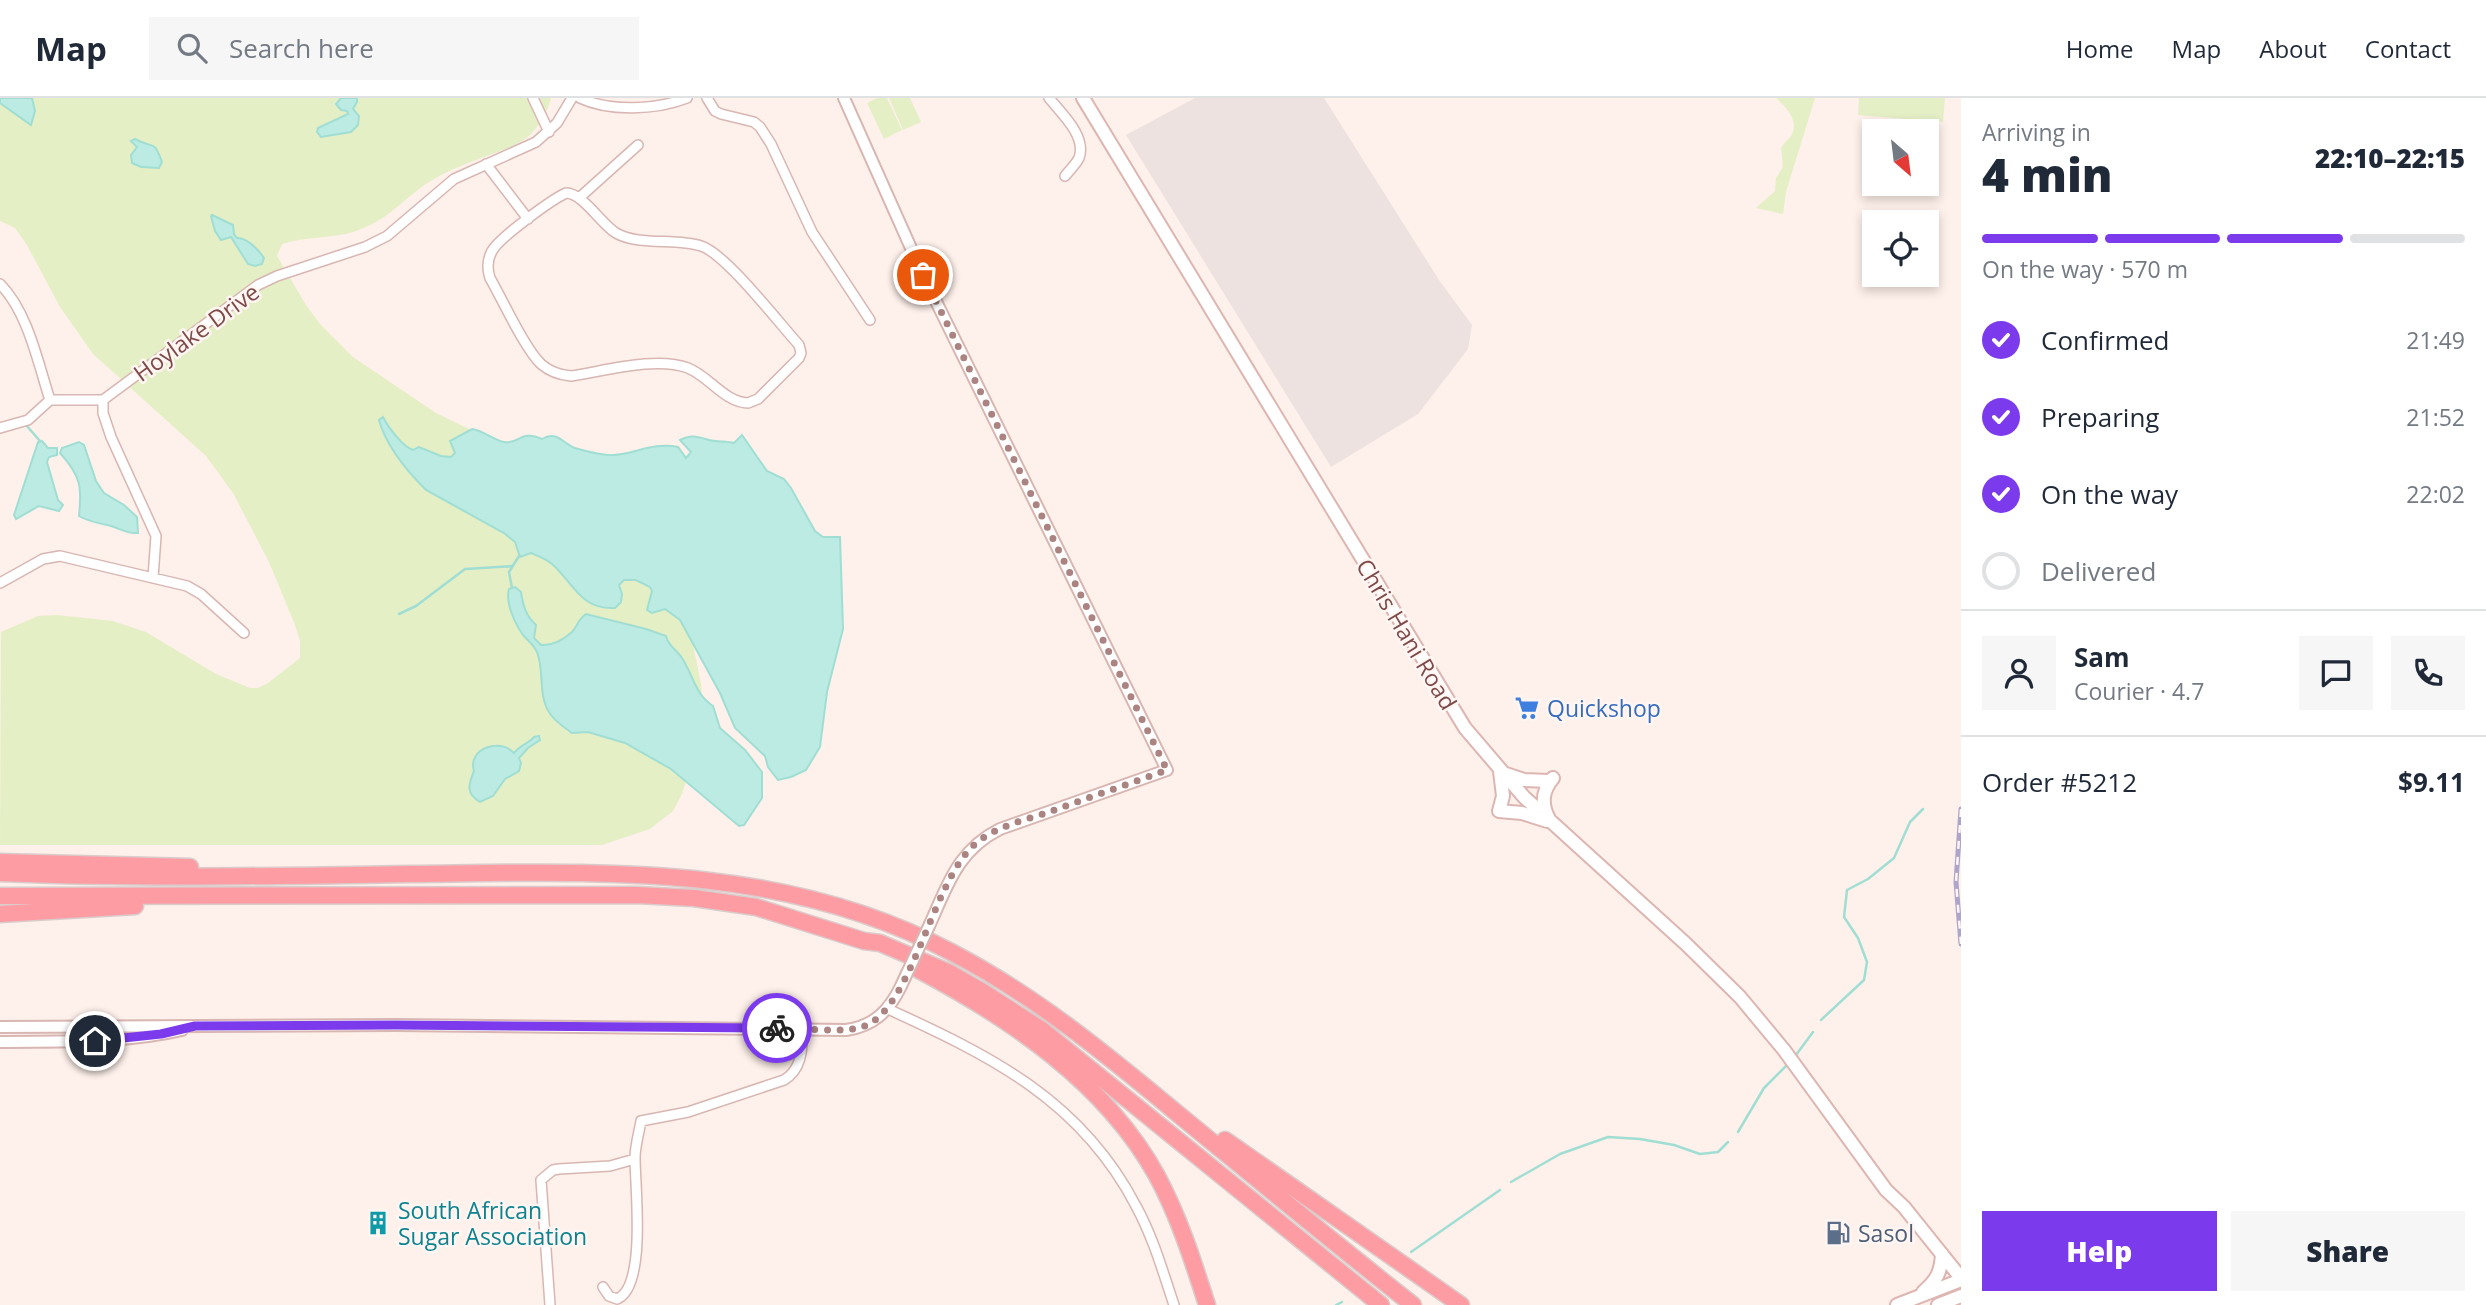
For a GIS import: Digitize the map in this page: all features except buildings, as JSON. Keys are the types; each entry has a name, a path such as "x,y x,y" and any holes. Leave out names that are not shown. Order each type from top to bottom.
{"highway":[{"path":"0,862 360,875"},
{"path":"0,873 107,877 576,873 657,875 723,882 798,895 841,907 952,952 1018,990 1142,1084 1413,1305"},
{"path":"0,896 637,895 694,898 756,907 901,951 984,992 1042,1030 1381,1305"},
{"path":"0,914 309,896"},
{"path":"864,941 944,983 1014,1027 1075,1076 1102,1102 1121,1123 1157,1175 1184,1237 1207,1305"},
{"path":"1142,1084 1461,1305"}],"main road":[{"name":"Chris Hani Road","path":"1083,98 1453,711 1500,771 1551,822 1732,988 1784,1050 1886,1190 1904,1207 1961,1279"},
{"path":"1500,771 1524,780 1551,779 1543,801 1551,822 1522,813 1499,811 1503,796 1500,771"},
{"path":"1914,1298 1937,1279 1942,1254"},
{"path":"1898,1305 1961,1279"},
{"path":"1938,1305 1961,1296"}],"street":[{"path":"533,98 549,132"},
{"name":"Hoylake Drive","path":"103,400 247,291 277,276 375,243 404,223 454,179 525,148 549,132 572,98"},
{"path":"580,98 600,105 645,107 665,105 687,98"},
{"path":"707,98 715,111 754,122 760,127 771,144 812,232 870,320"},
{"path":"0,1027 395,1025 860,1028 881,1017 888,1009 955,870 985,836 1167,770 923,275 844,98"},
{"path":"1049,98 1072,127 1079,144 1079,157 1065,176"},
{"path":"579,198 638,145"},
{"path":"486,164 528,219"},
{"path":"566,193 579,198 611,229 623,236 698,245 719,256 799,345 799,358 758,399 748,404 734,400 695,372 675,365 653,364 571,376 555,373 540,363 489,272 488,260 495,247 528,219 566,193"},
{"path":"0,284 11,296 21,315 50,400"},
{"path":"0,428 24,422 50,400 103,400 103,413 111,438 154,529 157,544 153,578"},
{"path":"0,583 35,563 51,556 60,556 194,589 244,633"},
{"path":"888,1009 997,1063 1051,1099 1078,1124 1096,1143 1137,1207 1174,1305"},
{"path":"0,1042 95,1041 161,1034 195,1026"},
{"path":"603,1287 609,1296 617,1299 628,1292 632,1282 638,1229 635,1159 641,1121 688,1112 792,1076 803,1048 803,1028"},
{"path":"550,1305 541,1180 559,1168 610,1166 635,1159"}],"shaded area":[{"path":"1195,98 1324,98 1439,280 1472,325 1468,349 1418,414 1331,467 1126,135"}],"green space":[{"path":"0,98 551,98 537,127 517,144 434,179 385,216 367,226 347,234 282,244 277,256 320,324 353,357 436,413 546,466 684,600 701,684 703,709 696,751 682,794 673,811 650,829 602,845 0,845 1,632 38,616 57,615 113,621 146,632 216,674 250,688 258,688 268,683 300,658 300,641 269,562 233,493 206,456 93,354 60,307 27,245 15,228 0,221"},
{"path":"877,98 887,98 902,130 884,139 867,103"},
{"path":"889,98 910,98 921,122 903,130"},
{"path":"1776,98 1815,98 1786,192 1783,214 1756,208 1775,191 1776,178 1783,167 1781,148 1794,129 1790,114"},
{"path":"1859,98 1945,98 1943,122 1939,122 1939,119 1858,115"}],"water":[{"path":"0,98 32,98 35,111 31,125 0,103"},
{"path":"341,98 357,98 353,109 359,116 358,125 351,132 321,137 317,132 318,128 348,114 336,104"},
{"path":"135,139 155,147 162,162 159,168 141,167 132,163 131,155 137,147 131,141"},
{"path":"212,215 233,225 237,238 248,242 262,255 262,264 248,264 231,237 221,240 215,231"},
{"path":"383,417 396,436 409,448 413,450 419,447 451,457 455,453 450,441 472,429 504,442 524,436 542,439 552,436 575,448 605,455 624,454 659,446 678,447 686,458 691,452 680,440 684,438 734,443 742,435 767,471 784,479 791,488 815,531 823,537 840,537 843,629 827,692 820,747 806,770 778,780 768,767 765,756 735,728 720,693 680,620 665,609 652,613 647,610 652,591 650,587 636,580 624,580 619,585 621,602 615,608 603,607 585,600 550,562 531,553 520,557 515,542 504,533 426,490 392,449 379,420"},
{"path":"42,441 48,448 57,448 57,455 49,457 47,462 58,500 63,505 59,511 39,506 16,519 14,515 38,442"},
{"path":"79,442 84,445 96,481 104,493 137,517 138,533 79,516 80,497 76,475 60,453 62,448"},
{"path":"515,587 521,592 526,610 536,625 534,638 541,645 554,643 565,637 586,614 666,636 682,658 698,690 713,706 720,728 745,750 762,772 762,798 744,825 739,826 671,769 625,743 588,732 572,733 555,720 544,700 537,652 520,630 508,600 509,589"},
{"path":"539,736 540,740 519,758 519,771 505,779 493,796 480,802 472,796 470,785 473,763 480,751 501,746 514,753"}],"waterway":[{"path":"26,425 40,441"},
{"path":"512,588 509,572 519,556"},
{"path":"399,614 416,606 465,569 512,566"},
{"path":"1821,1020 1864,980 1867,962 1858,938 1844,917 1847,890 1868,879 1894,858 1910,822 1923,809"},
{"path":"1796,1055 1813,1032"},
{"path":"1738,1132 1764,1088 1786,1066"},
{"path":"1511,1182 1560,1154 1608,1137 1674,1145 1700,1154 1718,1152 1728,1142"},
{"path":"1411,1252 1500,1190"},
{"path":"1336,1305 1342,1302"}],"railway":[{"path":"1961,809 1956,882 1961,944"}],"way so far":[{"path":"777,1028 846,1030 872,1023 881,1017 896,996 955,870 974,845 1000,829 1167,770 923,275"}],"place":[{"name":"Quickshop","path":"1527,708"},
{"name":"South African Sugar Association","path":"378,1223"},
{"name":"Sasol","path":"1838,1233"}],"route":[{"path":"95,1041 161,1034 195,1026 777,1028"}]}
